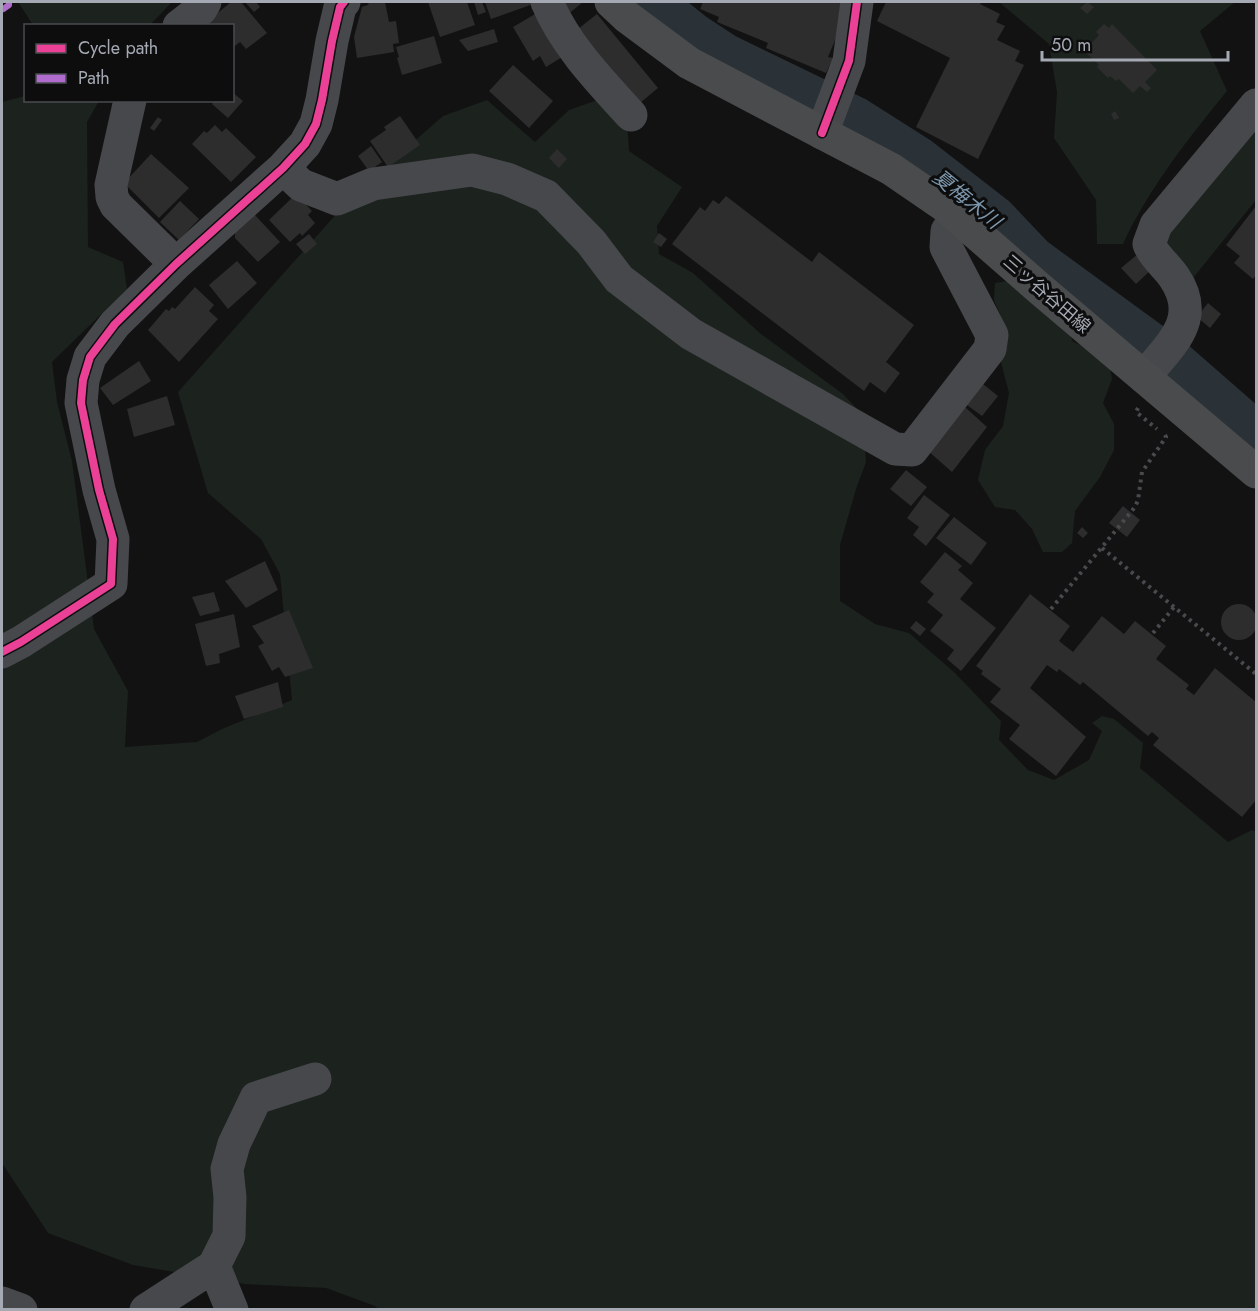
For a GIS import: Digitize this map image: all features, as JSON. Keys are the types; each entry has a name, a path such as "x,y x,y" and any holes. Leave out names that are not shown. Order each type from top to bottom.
{"main road":[{"name":"三ッ谷谷田線","path":"611,2 627,17 689,63 828,118 891,169 958,217 1155,369 1257,472"}],"street":[{"path":"182,24 201,9 205,2"},
{"path":"2,651 21,642 111,584 113,539 99,490 81,403 83,380 90,357 115,324 176,264 283,168 305,144 316,124 332,41 340,7 344,2"},
{"path":"547,2 561,28 591,71 631,115"},
{"path":"828,118 849,61 857,2"},
{"path":"130,102 111,185 112,197 116,205 176,264"},
{"path":"1155,369 1180,331 1186,319 1187,308 1175,278 1151,250 1149,244 1156,225 1257,105"},
{"path":"283,168 301,185 337,199 373,184 472,170 507,179 546,196 591,242 619,279 691,334 895,449 912,450 990,349 992,335 946,247 947,231 958,217"},
{"path":"146,1310 214,1266 229,1236 230,1197 227,1169 234,1144 256,1098 315,1079"},
{"path":"214,1266 232,1310"},
{"path":"2,1303 21,1310"}],"path":[{"path":"1051,609 1135,507 1142,472 1166,437 1136,412 1155,369"},
{"path":"1102,548 1257,674"},
{"path":"1153,633 1174,607"}],"shaded area":[{"path":"18,2 172,2 151,24 32,24"},
{"path":"999,2 1235,2 1200,31 1227,91 1157,184 1123,244 1097,244 1096,200 1054,138 1057,92 1049,44"},
{"path":"24,96 24,102 98,102 87,122 88,247 123,262 127,289 52,362 57,402 72,461 94,629 128,691 125,747 197,742 292,700 280,574 261,539 208,493 178,392 355,193 443,116 487,100 535,142 569,110 603,98 627,120 629,151 682,187 657,226 659,254 693,273 761,334 843,394 862,414 866,462 840,545 840,601 875,624 909,633 955,673 1001,721 999,740 1028,770 1054,780 1089,760 1102,731 1092,723 1102,716 1114,719 1143,743 1140,768 1228,842 1252,830 1256,832 1256,1309 379,1309 326,1288 245,1284 133,1265 48,1233 2,1163 2,102"},
{"path":"1256,109 1256,200 1189,283 1160,230"},
{"path":"1013,280 1068,330 1073,342 1090,348 1110,366 1112,379 1103,403 1114,424 1114,450 1100,477 1075,511 1072,543 1062,552 1043,552 1032,529 1015,510 995,507 978,480 985,450 1003,426 1009,393 1001,362 1007,332 994,300 995,283"}],"building":[{"path":"231,2 241,2 267,33 246,49 240,42 234,46 234,24 204,24"},
{"path":"245,2 256,2 260,7 254,12"},
{"path":"369,2 385,2 389,22 396,21 399,43 393,44 394,52 357,58 354,37 362,7 368,5"},
{"path":"428,2 467,2 475,25 440,37"},
{"path":"474,2 482,2 486,12 478,15"},
{"path":"485,2 539,2 491,19"},
{"path":"556,2 583,2 567,15"},
{"path":"703,2 851,2 828,57 833,58 826,73 766,48 768,43 717,22 719,17 700,9"},
{"path":"886,2 982,2 980,4 1000,14 996,22 1005,26 997,40 1020,51 1015,61 1024,65 978,159 916,127 950,58 877,21"},
{"path":"1087,2 1094,7 1087,14 1080,8"},
{"path":"542,10 567,54 546,67 540,56 533,61 513,27"},
{"path":"597,14 658,88 634,108 573,33"},
{"path":"1104,24 1109,28 1112,24 1157,70 1145,82 1151,88 1147,92 1140,86 1133,93 1119,79 1116,81 1110,76 1108,78 1097,67 1099,65 1084,51 1099,35 1096,32"},
{"path":"494,29 498,42 468,51 459,40"},
{"path":"434,36 442,63 402,75 396,47"},
{"path":"513,65 553,101 529,128 489,91"},
{"path":"234,94 243,101 228,118 212,104 214,102 234,102"},
{"path":"1115,111 1119,118 1114,120 1111,114"},
{"path":"400,116 420,145 388,167 370,141"},
{"path":"158,117 162,120 154,131 150,128"},
{"path":"215,125 222,132 226,128 256,157 231,182 192,144 204,131 207,133"},
{"path":"371,146 382,162 369,171 358,156"},
{"path":"557,149 567,159 559,168 549,158"},
{"path":"151,154 189,188 159,218 124,183"},
{"path":"296,194 312,211 308,215 315,223 302,236 300,233 290,242 269,220"},
{"path":"726,196 812,262 819,252 914,325 886,362 900,373 885,393 870,382 864,391 672,244 700,207 705,211 713,200 719,204"},
{"path":"180,201 199,219 179,240 160,222"},
{"path":"1256,206 1256,275 1253,279 1234,263 1240,256 1226,245"},
{"path":"254,214 280,242 258,262 235,238 235,231"},
{"path":"659,233 667,239 661,247 653,242"},
{"path":"309,234 317,244 305,254 296,244"},
{"path":"1139,253 1153,268 1136,284 1121,268"},
{"path":"237,261 257,283 228,309 209,285"},
{"path":"195,287 214,305 209,311 218,319 179,362 148,330 166,309 169,311 172,307 175,309"},
{"path":"1208,303 1221,314 1210,328 1197,317"},
{"path":"139,361 151,381 113,405 100,388"},
{"path":"983,384 998,396 982,416 967,405"},
{"path":"167,396 175,425 134,437 127,409"},
{"path":"965,407 987,427 952,472 927,450"},
{"path":"906,470 927,487 911,506 890,489"},
{"path":"924,495 950,515 926,546 913,535 919,527 907,518"},
{"path":"1123,506 1140,520 1127,537 1109,523"},
{"path":"954,517 987,543 971,565 936,538"},
{"path":"1082,527 1088,533 1083,538 1077,533"},
{"path":"945,552 962,566 958,570 973,583 960,599 996,628 961,671 947,659 954,650 930,631 943,615 927,602 934,594 920,582"},
{"path":"265,561 278,590 246,608 225,581"},
{"path":"214,592 220,611 200,616 192,597"},
{"path":"1030,594 1070,626 1059,641 1073,652 1102,616 1124,634 1135,621 1166,646 1156,659 1189,685 1186,689 1194,695 1215,668 1256,702 1256,800 1242,817 1153,745 1159,738 1152,732 1148,736 1083,682 1080,685 1059,669 1057,672 1047,665 1030,688 1086,737 1056,776 1009,739 1020,725 990,702 1001,689 981,674 983,671 976,666"},
{"path":"1239,604 1252,609 1257,622 1252,635 1239,640 1226,635 1221,622 1226,609"},
{"path":"289,610 313,668 285,677 279,667 272,671 258,646 264,643 252,626"},
{"path":"234,614 240,647 219,654 220,663 206,666 195,624"},
{"path":"916,621 926,629 920,636 910,628"},
{"path":"278,682 283,707 244,719 235,696"}],"waterway":[{"name":"夏梅木川","path":"652,2 693,35 725,56 855,119 918,159 994,218 1033,259 1170,359 1256,434"}],"marked path":[{"path":"2,10 9,5 9,2"}],"cycle path":[{"path":"2,652 111,584 113,539 99,490 81,403 83,380 90,357 115,324 176,264 283,168 305,144 316,124 332,41 340,7 344,2"},
{"path":"822,133 849,61 857,2"}]}
